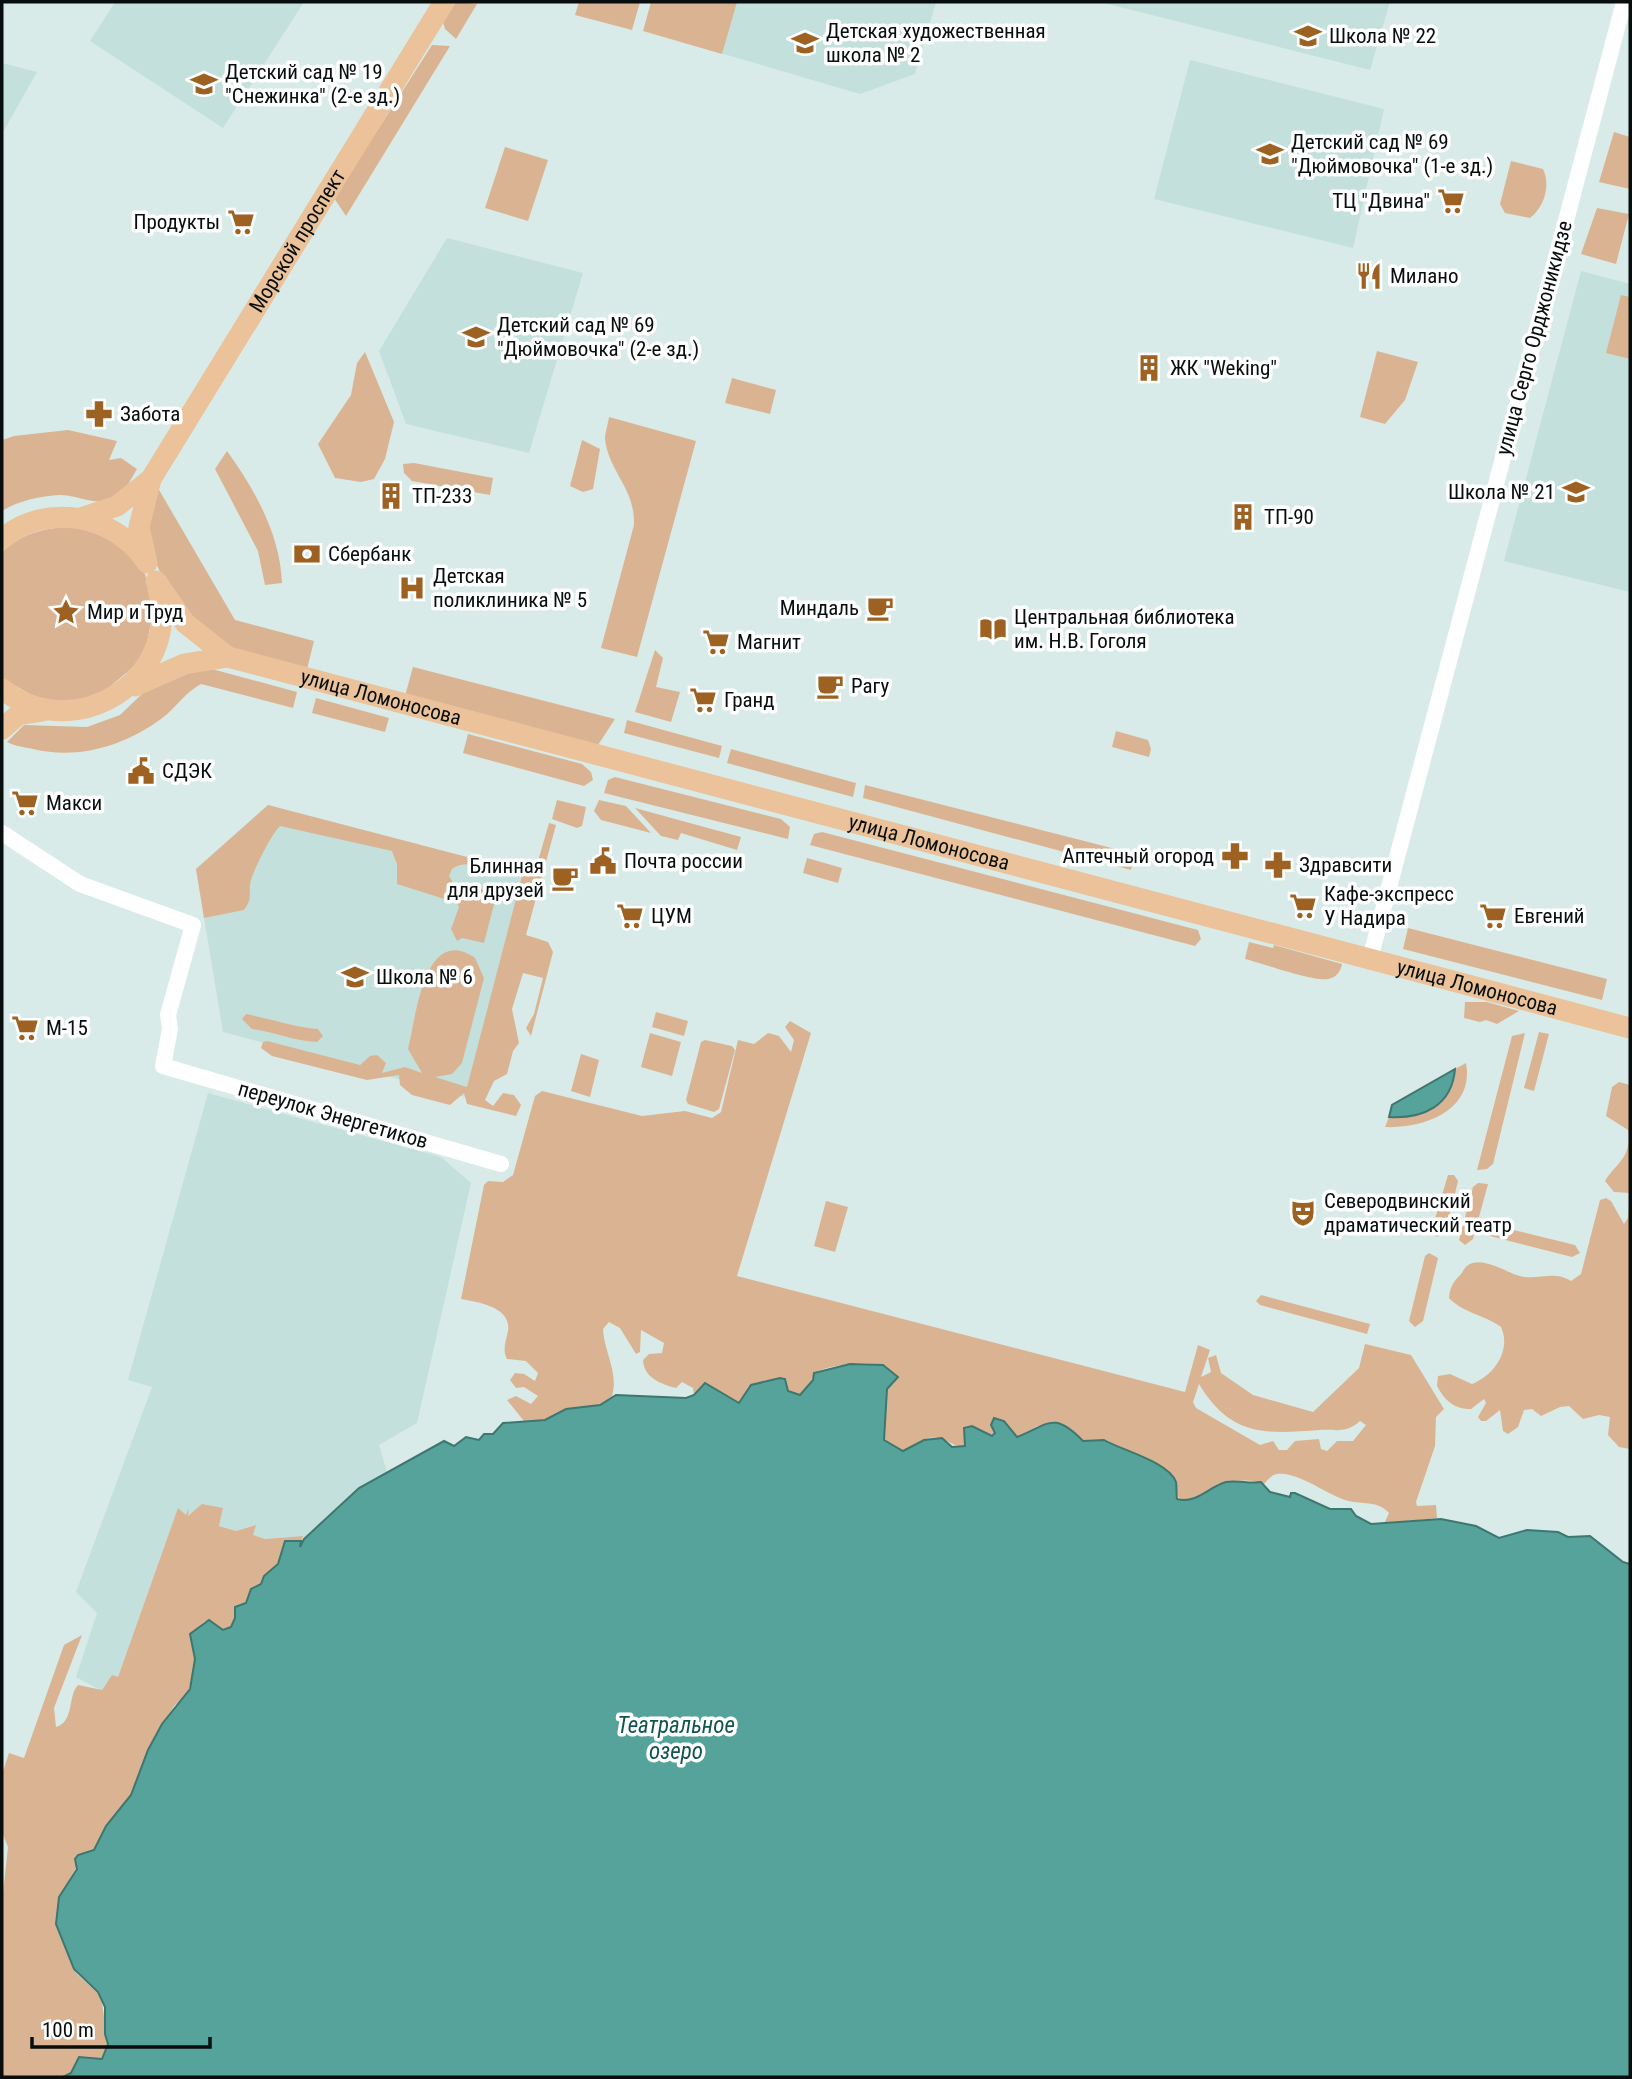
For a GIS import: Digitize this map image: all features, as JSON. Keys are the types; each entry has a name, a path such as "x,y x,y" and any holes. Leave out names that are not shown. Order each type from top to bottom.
{"main road":[{"name":"Морской проспект","path":"152,479 444,2"},
{"path":"80,518 117,506 152,479"},
{"path":"124,692 147,666 158,639 162,610 139,527 152,479"},
{"path":"2,539 36,521 57,517 80,518 120,534 151,572 184,623 228,657"},
{"path":"2,729 24,713 92,708 184,664 228,657"},
{"name":"улица Ломоносова","path":"228,657 1630,1028"},
{"path":"2,689 26,704 54,711"}],"street":[{"name":"улица Серго Орджоникидзе","path":"1370,959 1624,2"},
{"name":"переулок Энергетиков","path":"2,833 80,884 193,925 168,1015 170,1029 163,1066 501,1164"}],"shaded area":[{"name":"Детский сад № 19 \"Снежинка\" (2-е зд.)","path":"115,2 304,2 223,128 90,41"},
{"path":"456,2 477,4 456,39 445,29 443,22"},
{"path":"579,2 640,2 632,30 575,15"},
{"path":"651,2 737,2 722,54 643,31"},
{"name":"Детская художественная школа № 2","path":"662,2 936,2 915,74 860,94 652,33"},
{"name":"Школа № 22","path":"1100,2 1390,2 1370,70"},
{"path":"432,45 450,46 346,216 334,198"},
{"name":"Детский сад № 69 \"Дюймовочка\" (1-е зд.)","path":"1190,60 1384,109 1353,248 1154,199"},
{"path":"2,63 37,72 2,134"},
{"path":"1614,132 1630,137 1630,189 1599,182"},
{"path":"505,147 548,160 528,221 485,208"},
{"path":"1511,161 1543,169 1545,196 1530,218 1505,213 1500,204"},
{"path":"1597,208 1629,214 1616,264 1581,254"},
{"name":"Детский сад № 69 \"Дюймовочка\" (2-е зд.)","path":"447,238 583,273 529,453 406,424 379,351"},
{"name":"Школа № 21","path":"1581,271 1630,284 1630,592 1504,561"},
{"path":"1621,295 1630,297 1630,359 1606,353"},
{"path":"1377,351 1418,362 1405,400 1385,424 1360,417"},
{"path":"365,352 394,422 385,459 374,479 361,482 335,478 318,444 351,395 357,363"},
{"path":"732,378 776,390 770,414 725,403"},
{"path":"609,417 696,441 637,657 601,648 634,525 630,500 607,451 605,439"},
{"path":"68,430 117,441 109,460 121,458 137,469 124,490 111,500 97,501 60,495 22,502 2,511 2,440 14,436"},
{"path":"582,440 600,449 593,489 583,492 570,486"},
{"path":"227,451 264,513 276,547 282,583 265,585 258,551 215,469"},
{"path":"414,463 493,478 490,495 412,481 404,473 403,464"},
{"path":"155,483 235,620 314,641 307,669 234,649 209,635 194,622 169,589 152,551 146,513"},
{"path":"77,526 109,537 135,559 145,574 154,607 144,658 94,700 42,701 2,678 2,552 28,535"},
{"path":"655,650 663,658 656,687 680,692 671,722 635,712"},
{"path":"413,667 615,719 598,745 405,696"},
{"path":"212,669 297,692 293,708 201,684 147,728 132,737 100,748 67,753 50,752 7,742 24,725 87,727 120,715 143,693 192,672"},
{"path":"316,698 389,718 385,732 312,713"},
{"path":"627,720 722,746 719,758 624,733"},
{"path":"1116,731 1148,740 1151,749 1149,757 1112,747"},
{"path":"468,734 582,764 591,772 593,780 584,786 463,753"},
{"path":"731,749 856,783 853,797 727,763"},
{"path":"615,777 781,819 790,827 788,839 604,793 608,780"},
{"path":"865,785 1135,854 1131,870 863,798"},
{"path":"557,800 586,807 582,826 577,828 552,819"},
{"path":"599,800 626,806 651,833 601,820 594,811"},
{"name":"Школа № 6","path":"268,805 523,872 465,1097 223,1032 196,869"},
{"path":"268,805 517,870 501,872 468,864 452,869 449,876 453,883 497,893 484,943 462,938 457,941 451,929 459,907 457,903 397,884 397,864 392,851 280,826 254,872 249,900 244,910 204,918 196,869"},
{"path":"635,808 741,837 737,850 681,833 678,840 661,836"},
{"path":"549,823 556,825 526,935 548,942 553,952 531,1036 526,1028 534,1014 543,978 523,973 512,1009 519,1043 513,1051 507,1074 494,1081 485,1100 493,1106 503,1093 514,1095 521,1105 516,1116 467,1104 464,1093 450,1105 412,1095 400,1085 399,1075 367,1080 272,1056 261,1048 263,1042 267,1041 360,1065 370,1056 377,1055 386,1063 382,1073 405,1067 422,1073 408,1049 419,997 433,963 444,953 458,951 475,958 484,978 462,1063 452,1074 435,1077 467,1087 523,872 534,875"},
{"path":"822,832 1198,930 1201,939 1195,946 810,845 814,834"},
{"path":"807,858 842,868 838,883 803,873"},
{"path":"1408,928 1607,979 1602,1000 1403,949"},
{"path":"1249,942 1273,948 1274,945 1342,964 1336,976 1328,979 1300,975 1245,959"},
{"path":"1465,1002 1487,1002 1519,1011 1497,1024 1486,1020 1480,1022 1464,1018"},
{"path":"656,1012 688,1021 684,1036 652,1027"},
{"path":"246,1014 318,1029 323,1036 317,1042 252,1029 242,1019"},
{"path":"790,1021 811,1033 737,1276 1185,1392 1198,1345 1210,1350 1201,1377 1211,1372 1208,1358 1216,1355 1221,1373 1253,1395 1313,1412 1359,1368 1365,1344 1411,1355 1444,1409 1436,1417 1435,1446 1416,1502 1417,1506 1436,1505 1437,1518 1384,1524 1389,1513 1381,1507 1345,1500 1286,1474 1275,1475 1264,1484 1251,1481 1229,1483 1201,1496 1181,1500 1148,1459 1123,1449 1083,1441 1062,1424 1038,1426 1017,1437 1010,1427 994,1428 995,1433 988,1436 972,1426 965,1446 957,1446 934,1437 903,1451 884,1441 887,1389 894,1383 887,1367 852,1364 818,1371 800,1395 788,1391 778,1381 748,1387 745,1398 739,1403 717,1390 701,1386 694,1395 693,1388 682,1382 676,1388 654,1379 646,1371 643,1360 649,1354 662,1353 664,1343 641,1330 640,1352 636,1354 620,1328 609,1322 603,1329 614,1379 612,1396 600,1405 566,1409 545,1420 524,1421 507,1400 516,1396 531,1404 538,1396 524,1387 516,1388 510,1380 515,1373 524,1374 535,1381 538,1373 526,1361 507,1359 505,1348 508,1323 505,1316 492,1307 461,1299 484,1185 488,1181 503,1182 513,1175 535,1096 542,1091 642,1116 685,1111 712,1118 721,1112 738,1040 754,1044 768,1033 779,1036 791,1052 794,1040 785,1027","holes":["1199,1384 1211,1401 1237,1423 1266,1431 1341,1430 1360,1421 1366,1425 1353,1441 1337,1441 1327,1451 1321,1449 1319,1439 1295,1441 1287,1450 1279,1450 1273,1441 1260,1445 1196,1408 1193,1402"]},
{"path":"1539,1032 1549,1034 1534,1091 1524,1088"},
{"path":"650,1033 681,1042 672,1076 641,1067"},
{"path":"1525,1033 1493,1164 1487,1169 1477,1170 1512,1036"},
{"path":"705,1040 732,1046 735,1050 719,1109 714,1112 688,1104 686,1100 701,1042"},
{"path":"581,1054 599,1060 590,1097 571,1091"},
{"path":"1466,1063 1467,1080 1462,1094 1443,1114 1415,1125 1385,1127 1389,1117 1402,1118 1454,1080 1455,1069"},
{"path":"1619,1082 1630,1085 1630,1193 1614,1192 1605,1181 1623,1159 1628,1147 1628,1130 1606,1116 1612,1087"},
{"path":"208,1093 441,1157 471,1183 417,1423 379,1445 387,1472 350,1495 304,1538 298,1550 302,1536 265,1539 253,1535 255,1525 236,1531 219,1526 223,1508 187,1516 178,1509 118,1677 106,1683 102,1691 76,1677 97,1613 76,1592 152,1387 128,1380"},
{"path":"1448,1175 1454,1175 1458,1181 1446,1231 1437,1237 1431,1232"},
{"path":"1478,1183 1488,1184 1473,1239 1465,1245 1459,1240 1473,1187"},
{"path":"1606,1198 1611,1201 1624,1224 1628,1218 1630,1201 1630,1449 1619,1447 1608,1435 1610,1417 1599,1415 1583,1419 1569,1406 1541,1416 1532,1409 1524,1410 1518,1427 1508,1434 1503,1431 1500,1410 1486,1421 1481,1421 1478,1417 1486,1403 1484,1399 1471,1409 1460,1408 1451,1403 1437,1386 1438,1376 1450,1374 1472,1384 1493,1369 1504,1345 1501,1327 1449,1298 1456,1280 1467,1266 1480,1262 1524,1277 1554,1276 1571,1281 1581,1274 1600,1200"},
{"path":"826,1201 848,1207 835,1252 814,1246"},
{"path":"1493,1225 1575,1245 1580,1253 1572,1257 1490,1236 1488,1229"},
{"path":"1429,1253 1438,1258 1423,1321 1415,1327 1409,1321 1425,1256"},
{"path":"1261,1295 1370,1324 1367,1334 1260,1305 1256,1301"},
{"path":"202,1504 223,1508 219,1526 236,1531 256,1525 253,1535 265,1539 303,1536 301,1541 284,1544 273,1571 251,1589 246,1603 238,1605 231,1627 224,1630 205,1621 190,1634 195,1663 188,1693 174,1706 148,1750 131,1795 106,1826 94,1850 78,1864 59,1897 57,1929 77,1974 101,1996 108,2044 102,2059 79,2057 71,2073 63,2077 2,2077 2,1903 8,1847 2,1832 2,1774 9,1753 24,1758 64,1645 82,1635 54,1708 56,1727 66,1720 78,1685 102,1690 112,1675 118,1677 178,1508 186,1515 189,1508 188,1516"}],"water":[{"path":"1455,1069 1448,1092 1434,1108 1413,1116 1389,1117 1392,1105"},
{"name":"Театральное озеро","path":"850,1364 883,1365 898,1377 887,1389 884,1440 903,1451 924,1440 942,1438 952,1447 965,1446 964,1428 972,1426 992,1436 995,1433 991,1425 994,1418 1004,1421 1017,1437 1044,1425 1057,1423 1073,1431 1083,1441 1104,1440 1164,1468 1176,1482 1177,1499 1197,1497 1226,1482 1261,1482 1270,1492 1290,1497 1291,1493 1295,1493 1330,1509 1351,1509 1356,1516 1371,1524 1441,1519 1476,1526 1499,1538 1527,1530 1558,1532 1568,1537 1590,1536 1623,1562 1630,1564 1630,2077 63,2077 71,2073 79,2057 102,2059 108,2044 105,2034 105,2007 98,1992 74,1969 56,1924 59,1897 77,1869 75,1859 78,1855 94,1850 106,1826 131,1795 148,1750 162,1724 190,1689 195,1659 190,1634 209,1620 223,1630 231,1627 235,1618 235,1607 246,1603 251,1589 261,1584 264,1576 278,1564 285,1541 301,1541 300,1547 304,1539 359,1488 444,1441 454,1446 466,1437 479,1440 484,1434 493,1434 503,1423 545,1420 566,1409 600,1405 616,1395 686,1398 694,1395 705,1383 739,1403 751,1385 780,1378 785,1379 788,1391 800,1395 813,1380 814,1373"}],"place":[{"name":"Школа № 22","path":"1308,36"},
{"name":"Детская художественная школа № 2","path":"805,43"},
{"name":"Детский сад № 19 \"Снежинка\" (2-е зд.)","path":"204,84"},
{"name":"Детский сад № 69 \"Дюймовочка\" (1-е зд.)","path":"1270,154"},
{"name":"ТЦ \"Двина\"","path":"1451,201"},
{"name":"Продукты","path":"241,222"},
{"name":"Милано","path":"1369,276"},
{"name":"Детский сад № 69 \"Дюймовочка\" (2-е зд.)","path":"476,337"},
{"name":"ЖК \"Weking\"","path":"1149,368"},
{"name":"Забота","path":"99,414"},
{"name":"Школа № 21","path":"1576,492"},
{"name":"ТП-233","path":"391,496"},
{"name":"ТП-90","path":"1243,517"},
{"name":"Сбербанк","path":"307,554"},
{"name":"Детская поликлиника № 5","path":"412,588"},
{"name":"Миндаль","path":"880,608"},
{"name":"Мир и Труд","path":"66,612"},
{"name":"Центральная библиотека им. Н.В. Гоголя","path":"993,629"},
{"name":"Магнит","path":"716,642"},
{"name":"Рагу","path":"830,686"},
{"name":"Гранд","path":"703,700"},
{"name":"СДЭК","path":"141,771"},
{"name":"Макси","path":"25,803"},
{"name":"Аптечный огород","path":"1235,856"},
{"name":"Почта россии","path":"603,861"},
{"name":"Здравсити","path":"1278,865"},
{"name":"Блинная для друзей","path":"565,878"},
{"name":"Кафе-экспресс У Надира","path":"1303,906"},
{"name":"ЦУМ","path":"630,916"},
{"name":"Евгений","path":"1493,916"},
{"name":"Школа № 6","path":"355,977"},
{"name":"М-15","path":"25,1028"},
{"name":"Северодвинский драматический театр","path":"1303,1213"}]}
